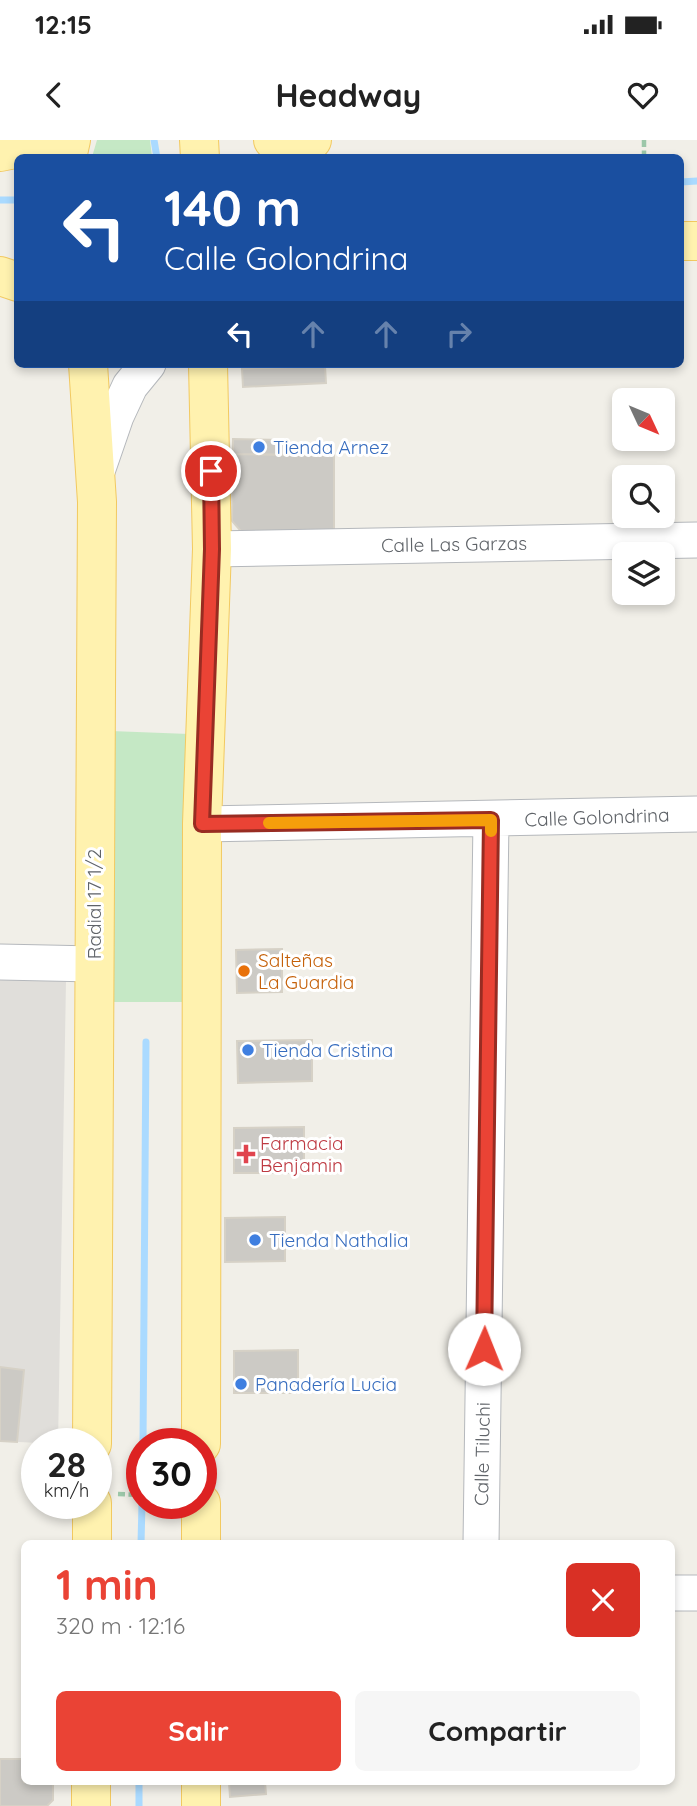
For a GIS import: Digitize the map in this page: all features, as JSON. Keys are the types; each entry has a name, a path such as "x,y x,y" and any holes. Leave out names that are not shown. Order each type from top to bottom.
{"main road":[{"path":"0,152 35,145 44,140"},
{"path":"273,140 313,140"},
{"name":"Radial 17 1/2","path":"88,368 96,477 92,1428"},
{"path":"201,1428 202,824 212,549 207,368"},
{"path":"92,1519 92,1540"},
{"path":"201,1519 201,1540"},
{"path":"91,1785 91,1806"},
{"path":"201,1785 201,1806"}],"street":[{"path":"96,477 121,406 130,386 145,368"},
{"name":"Calle Las Garzas","path":"212,549 697,540"},
{"name":"Calle Golondrina","path":"202,824 697,814"},
{"name":"Calle Tiluchi","path":"481,1540 491,820"},
{"path":"0,962 94,964"},
{"path":"675,1593 697,1592"}],"shaded area":[{"path":"0,978 66,980 58,1428 21,1428 21,1442 0,1441"}],"green space":[{"path":"97,140 150,140 152,154 93,154"},
{"path":"111,731 189,734 188,1002 108,1002"}],"building":[{"path":"325,368 326,383 243,387 242,369"},
{"name":"Tienda Arnez","path":"233,439 285,440 284,455 233,454"},
{"path":"233,454 334,455 334,538 246,537 232,521"},
{"path":"282,949 282,992 237,993 236,950"},
{"path":"312,1040 312,1081 238,1083 237,1041"},
{"path":"304,1127 304,1173 234,1173 234,1128"},
{"name":"Tienda Nathalia","path":"285,1217 285,1261 225,1262 225,1218"},
{"path":"298,1350 298,1393 234,1393 234,1351"},
{"path":"0,1367 24,1370 17,1442 0,1441"},
{"path":"0,1759 21,1759 21,1785 53,1785 53,1800 47,1806 0,1806"},
{"path":"229,1785 265,1785 266,1794 230,1797"}],"waterway":[{"path":"154,140 156,154"},
{"path":"684,182 697,181"},
{"path":"0,200 14,200"},
{"path":"143,1428 146,1042"},
{"path":"141,1540 142,1519"},
{"path":"139,1785 139,1806"}],"slow traffic":[{"path":"269,823 491,820 491,831"}],"place":[{"name":"Tienda Arnez","path":"259,447"},
{"name":"Salteñas La Guardia","path":"244,971"},
{"name":"Tienda Cristina","path":"248,1050"},
{"name":"Farmacia Benjamin","path":"246,1154"},
{"name":"Tienda Nathalia","path":"255,1240"},
{"name":"Panadería Lucia","path":"241,1384"}],"route":[{"path":"211,471 212,549 202,824 491,820 484,1349"}]}
